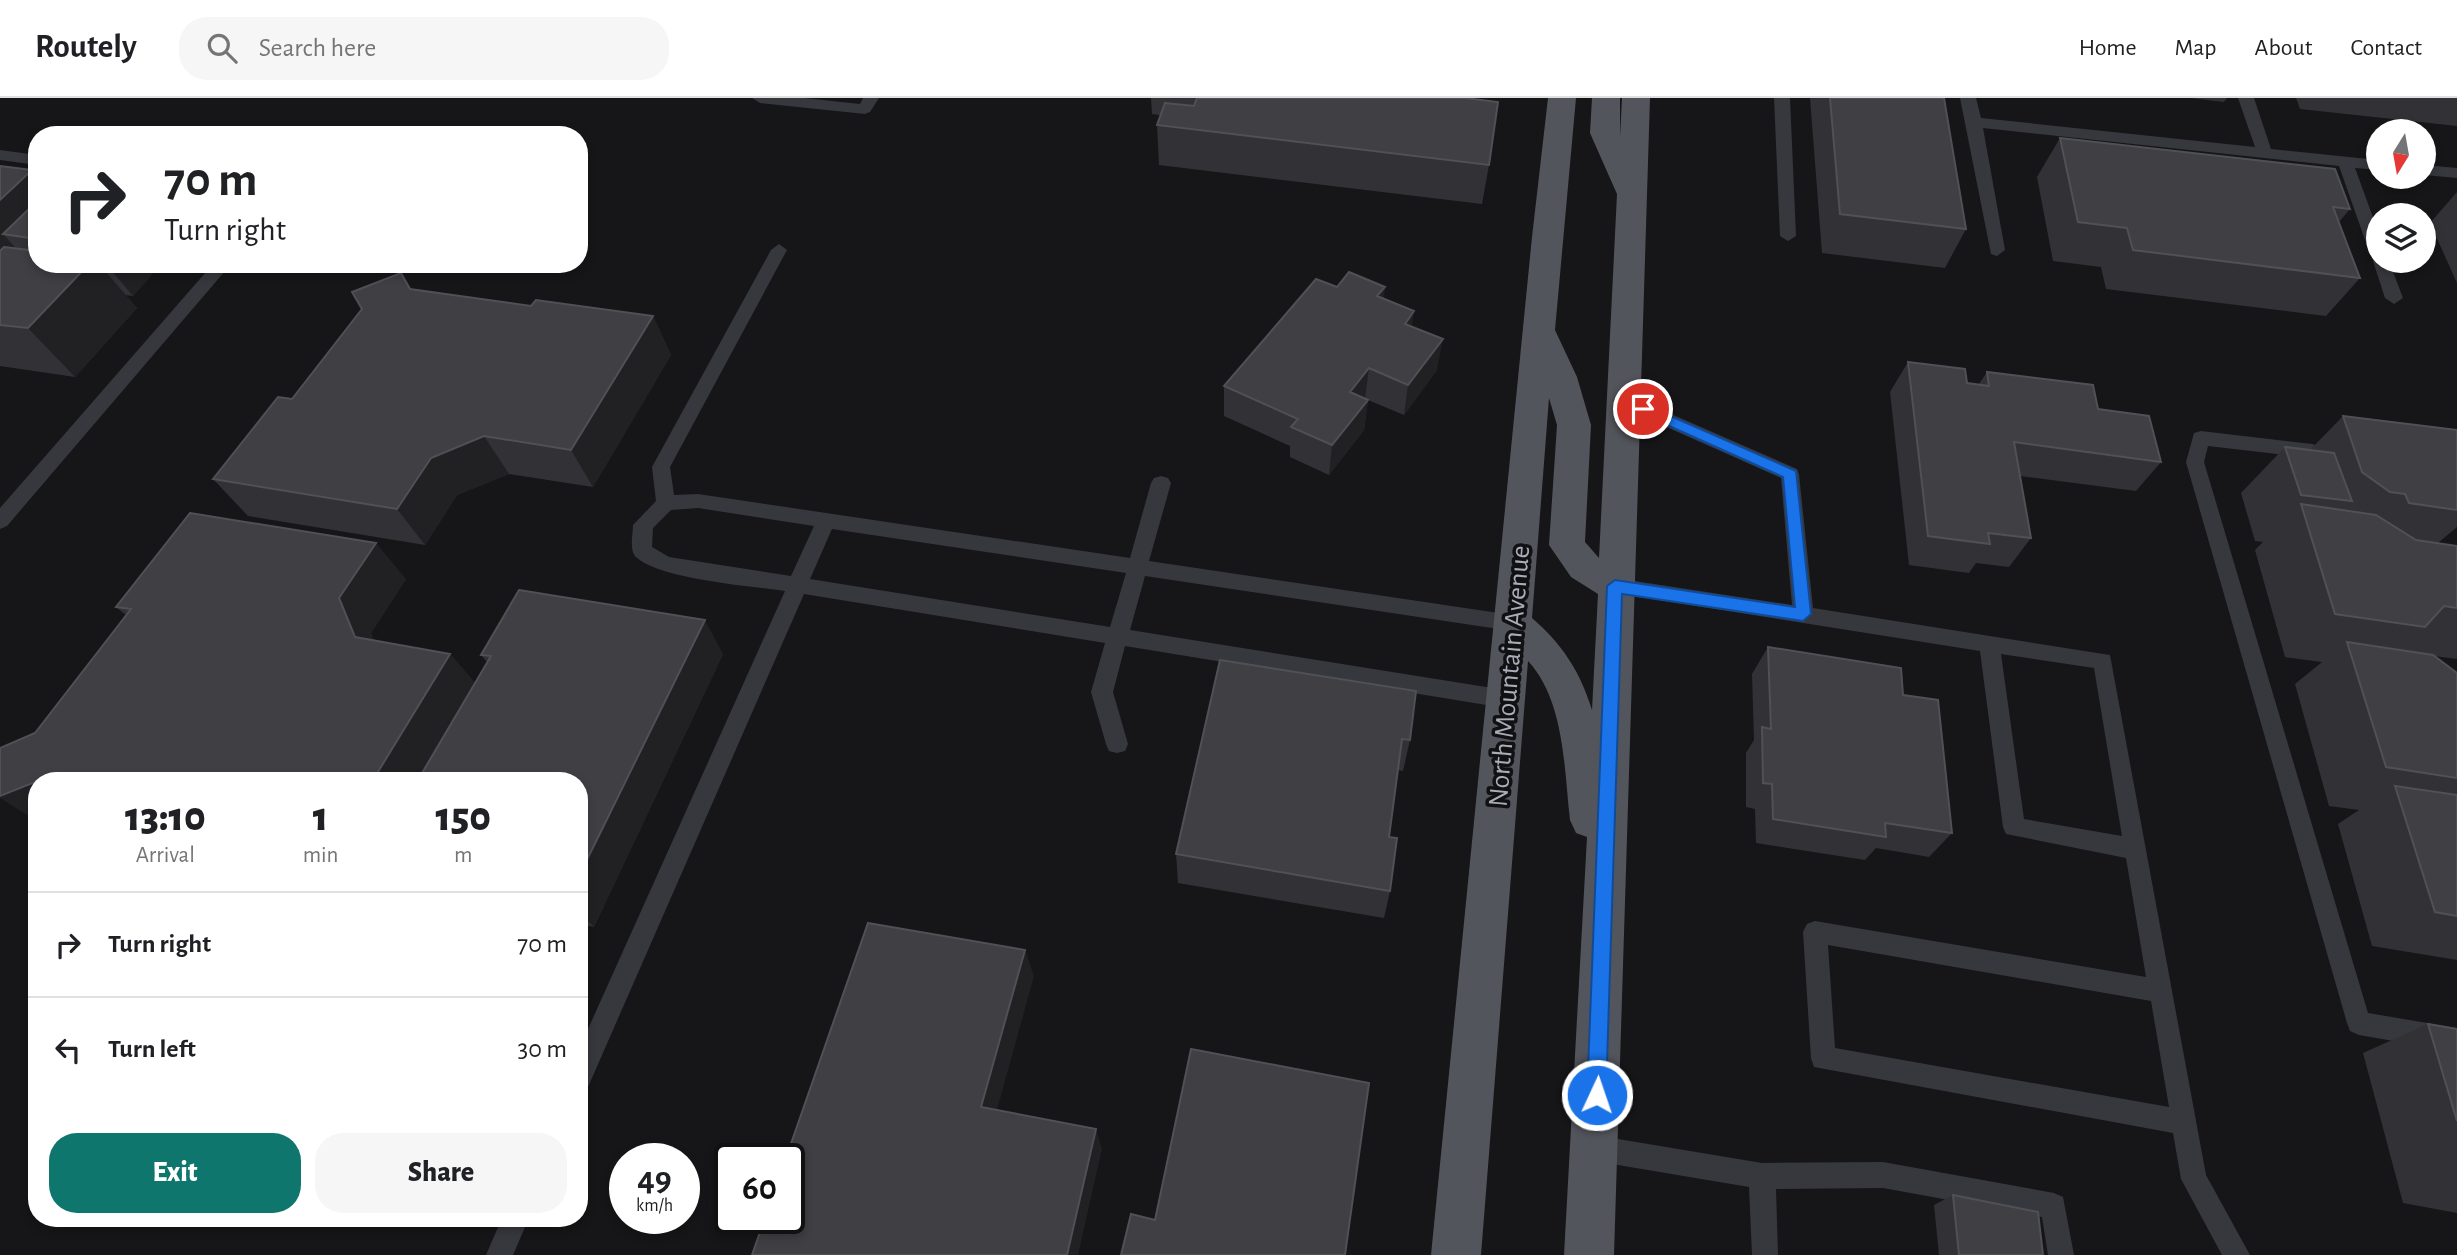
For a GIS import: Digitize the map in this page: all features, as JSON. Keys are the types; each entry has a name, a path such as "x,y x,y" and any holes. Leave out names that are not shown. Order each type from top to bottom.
{"main road":[{"name":"North Mountain Avenue","path":"1456,1255 1562,98"},
{"path":"1606,98 1604,133 1631,196"},
{"path":"1589,1255 1606,909 1615,586 1636,98"},
{"path":"1540,333 1560,377 1574,425 1567,545 1584,567 1615,586"},
{"path":"1512,623 1549,658 1566,689 1577,731 1606,909"}],"lane":[{"path":"760,98 865,109 871,98"},
{"path":"1782,98 1788,236"},
{"path":"1968,98 1997,250"},
{"path":"2246,98 2265,153"},
{"path":"1974,122 2366,164"},
{"path":"0,155 28,159"},
{"path":"2345,161 2366,220"},
{"path":"2436,171 2457,173"},
{"path":"666,503 661,467 779,250"},
{"path":"0,521 215,273"},
{"path":"2385,273 2394,298"},
{"path":"1623,400 1790,474 1803,614"},
{"path":"2336,454 2201,438 2195,462 2359,1023 2457,1040"},
{"path":"1117,744 1102,692 1161,483"},
{"path":"1505,699 665,564 642,551 643,525 666,503 698,501 1512,623"},
{"path":"588,1058 826,521"},
{"path":"1615,586 2103,661 2194,1179 2237,1255"},
{"path":"1989,643 2014,827 2136,849"},
{"path":"2161,991 1815,932 1823,1058 2184,1122"},
{"path":"1594,1148 1762,1176 1883,1175 2054,1206 2061,1255"},
{"path":"1762,1176 1765,1255"},
{"path":"499,1255 512,1227"}],"building":[{"path":"1197,98 1465,98 1498,102 1489,165 1157,125 1165,103 1194,106"},
{"path":"1830,98 1944,98 1966,229 1840,214"},
{"path":"2060,138 2335,169 2350,209 2333,207 2360,278 2133,250 2127,228 2078,222"},
{"path":"0,166 28,170 28,174 0,200"},
{"path":"28,210 28,238 3,234"},
{"path":"4,247 28,250 28,273 80,273 28,328 0,325 0,251"},
{"path":"1349,272 1385,287 1377,296 1414,311 1405,324 1443,339 1408,385 1369,368 1350,392 1368,400 1332,445 1291,427 1298,419 1224,386 1316,279 1337,287"},
{"path":"401,273 410,289 531,306 536,300 653,316 571,450 484,436 431,458 397,509 213,479 278,397 292,399 362,309 352,292"},
{"path":"1908,362 1965,369 1967,383 1989,386 1987,372 2093,385 2098,409 2149,416 2161,462 2014,442 2031,538 1988,533 1990,544 1928,536"},
{"path":"2343,416 2457,430 2457,510 2409,503 2405,494 2390,492 2362,472"},
{"path":"2285,447 2334,453 2352,501 2301,495"},
{"path":"2301,504 2376,515 2416,540 2457,546 2457,608 2444,606 2425,627 2335,614"},
{"path":"190,513 376,543 339,598 355,637 450,654 378,772 28,772 28,785 0,796 0,748 35,733 131,609 116,607"},
{"path":"519,590 705,620 588,858 588,772 423,772 491,656 481,655"},
{"path":"2347,642 2433,655 2457,673 2457,778 2386,767"},
{"path":"1768,647 1901,668 1903,695 1938,700 1952,833 1885,823 1886,837 1773,819 1772,784 1763,783 1762,727 1771,729"},
{"path":"1220,660 1416,691 1410,740 1402,739 1389,837 1397,838 1390,891 1176,854"},
{"path":"2395,786 2457,795 2457,916 2435,912"},
{"path":"868,923 1025,950 981,1107 1096,1129 1067,1255 752,1255 759,1234 805,1234 805,1143 791,1143"},
{"path":"2428,1024 2457,1029 2457,1121"},
{"path":"1191,1049 1369,1083 1345,1255 1121,1255 1131,1214 1155,1220"},
{"path":"1953,1195 2038,1212 2043,1255 1959,1255"}],"route":[{"path":"1597,1095 1606,909 1615,586 1803,614 1790,474 1643,409"}]}
